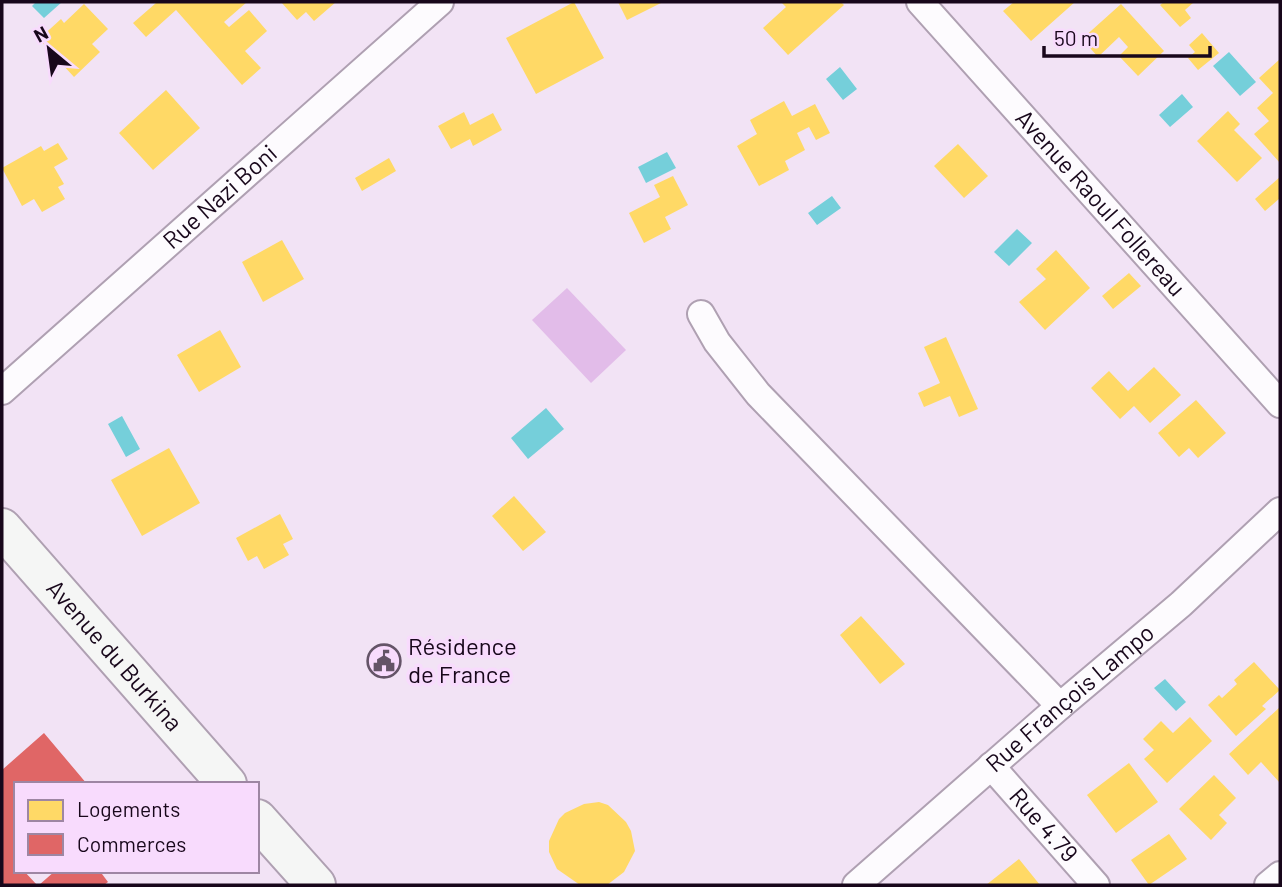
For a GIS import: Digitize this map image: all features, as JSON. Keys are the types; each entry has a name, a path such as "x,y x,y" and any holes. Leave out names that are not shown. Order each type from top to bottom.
{"main road":[{"name":"Avenue du Burkina","path":"2,528 224,782"},
{"path":"259,821 316,885"}],"street":[{"name":"Rue Nazi Boni","path":"2,391 440,2"},
{"name":"Avenue Raoul Follereau","path":"920,2 1280,404"},
{"path":"701,314 717,342 758,394 1060,706"},
{"name":"Rue François Lampo","path":"856,885 1181,604 1280,511"},
{"name":"Rue 4.79","path":"991,766 1096,885"},
{"path":"1268,885 1280,875"}],"shaded area":[{"path":"567,288 626,350 591,383 532,320"}],"water":[{"path":"36,2 62,2 44,18 32,6"},
{"path":"1229,52 1256,82 1240,96 1213,66"},
{"path":"840,67 857,89 843,100 826,79"},
{"path":"1182,94 1193,107 1170,127 1159,115"},
{"path":"667,152 676,168 646,183 638,167"},
{"path":"832,196 841,208 817,225 808,213"},
{"path":"1017,229 1032,243 1009,266 994,252"},
{"path":"546,408 564,429 528,459 511,438"},
{"path":"122,416 140,449 126,457 108,424"},
{"path":"1165,679 1186,702 1176,711 1154,688"}],"building: Logements":[{"path":"155,2 247,2 224,22 229,27 249,10 267,31 245,51 261,68 242,85 176,10 146,37 133,23"},
{"path":"281,2 336,2 314,21 306,12 297,20"},
{"path":"574,2 604,58 536,94 506,38"},
{"path":"618,2 663,2 627,20"},
{"path":"781,2 841,2 844,5 788,55 763,28 786,7"},
{"path":"1014,2 1075,2 1031,41 1003,11"},
{"path":"1164,2 1194,2 1185,10 1191,18 1180,27 1160,5"},
{"path":"84,4 108,29 92,44 100,52 74,77 39,39 61,19 64,23"},
{"path":"1121,4 1164,51 1138,76 1119,56 1128,47 1119,37 1098,57 1082,39"},
{"path":"1202,33 1219,53 1198,70 1188,58 1195,52 1189,45"},
{"path":"1280,59 1280,163 1254,134 1269,121 1257,108 1273,93 1259,78"},
{"path":"166,90 200,128 153,170 119,133"},
{"path":"784,101 792,116 815,104 830,133 816,140 809,127 797,133 805,150 785,161 789,170 759,186 737,146 757,134 750,120"},
{"path":"1228,111 1240,124 1234,130 1262,158 1237,182 1197,141"},
{"path":"464,112 470,125 493,113 502,130 473,146 470,139 451,149 438,126"},
{"path":"58,143 68,159 54,167 64,184 58,187 65,199 42,212 34,199 22,206 2,168 41,146 44,151"},
{"path":"958,144 988,176 964,198 934,166"},
{"path":"389,158 396,171 362,191 355,178"},
{"path":"673,176 688,205 665,217 671,229 644,243 629,213 660,197 654,185"},
{"path":"1280,177 1280,198 1265,211 1255,199"},
{"path":"282,240 304,279 263,302 242,262"},
{"path":"1056,250 1090,288 1045,330 1019,302 1046,279 1036,269"},
{"path":"1129,273 1141,286 1113,309 1102,296"},
{"path":"220,330 241,367 199,392 177,355"},
{"path":"946,337 978,409 959,417 950,396 924,407 918,393 940,383 924,347"},
{"path":"1154,367 1181,395 1150,423 1134,406 1120,419 1091,388 1109,371 1128,391"},
{"path":"1196,400 1226,433 1198,458 1189,448 1179,457 1158,433"},
{"path":"169,448 200,503 142,536 111,480"},
{"path":"514,496 546,532 523,551 492,516"},
{"path":"280,514 293,539 283,544 289,555 264,569 257,556 248,561 236,538"},
{"path":"861,616 905,664 880,684 840,635"},
{"path":"1254,662 1280,690 1262,706 1266,709 1236,736 1208,705 1219,695 1222,698 1237,684 1234,680"},
{"path":"1280,707 1280,783 1261,762 1248,775 1229,754"},
{"path":"1190,717 1212,741 1167,783 1144,759 1154,750 1143,739 1161,721 1173,733"},
{"path":"1129,763 1158,802 1116,833 1087,795"},
{"path":"1214,775 1236,798 1219,815 1227,823 1211,840 1179,809"},
{"path":"599,802 608,805 626,822 631,831 635,851 624,872 607,885 580,885 557,869 549,852 549,841 559,819 565,813 584,804"},
{"path":"1169,834 1187,859 1149,885 1131,860"},
{"path":"1019,859 1040,885 986,885"}],"building: Commerces":[{"path":"44,733 85,782 14,782 14,873 26,873 37,885 2,885 2,770"},
{"path":"53,873 103,873 108,882 104,885 39,885"}],"place":[{"name":"Résidence de France","path":"384,661"}]}
